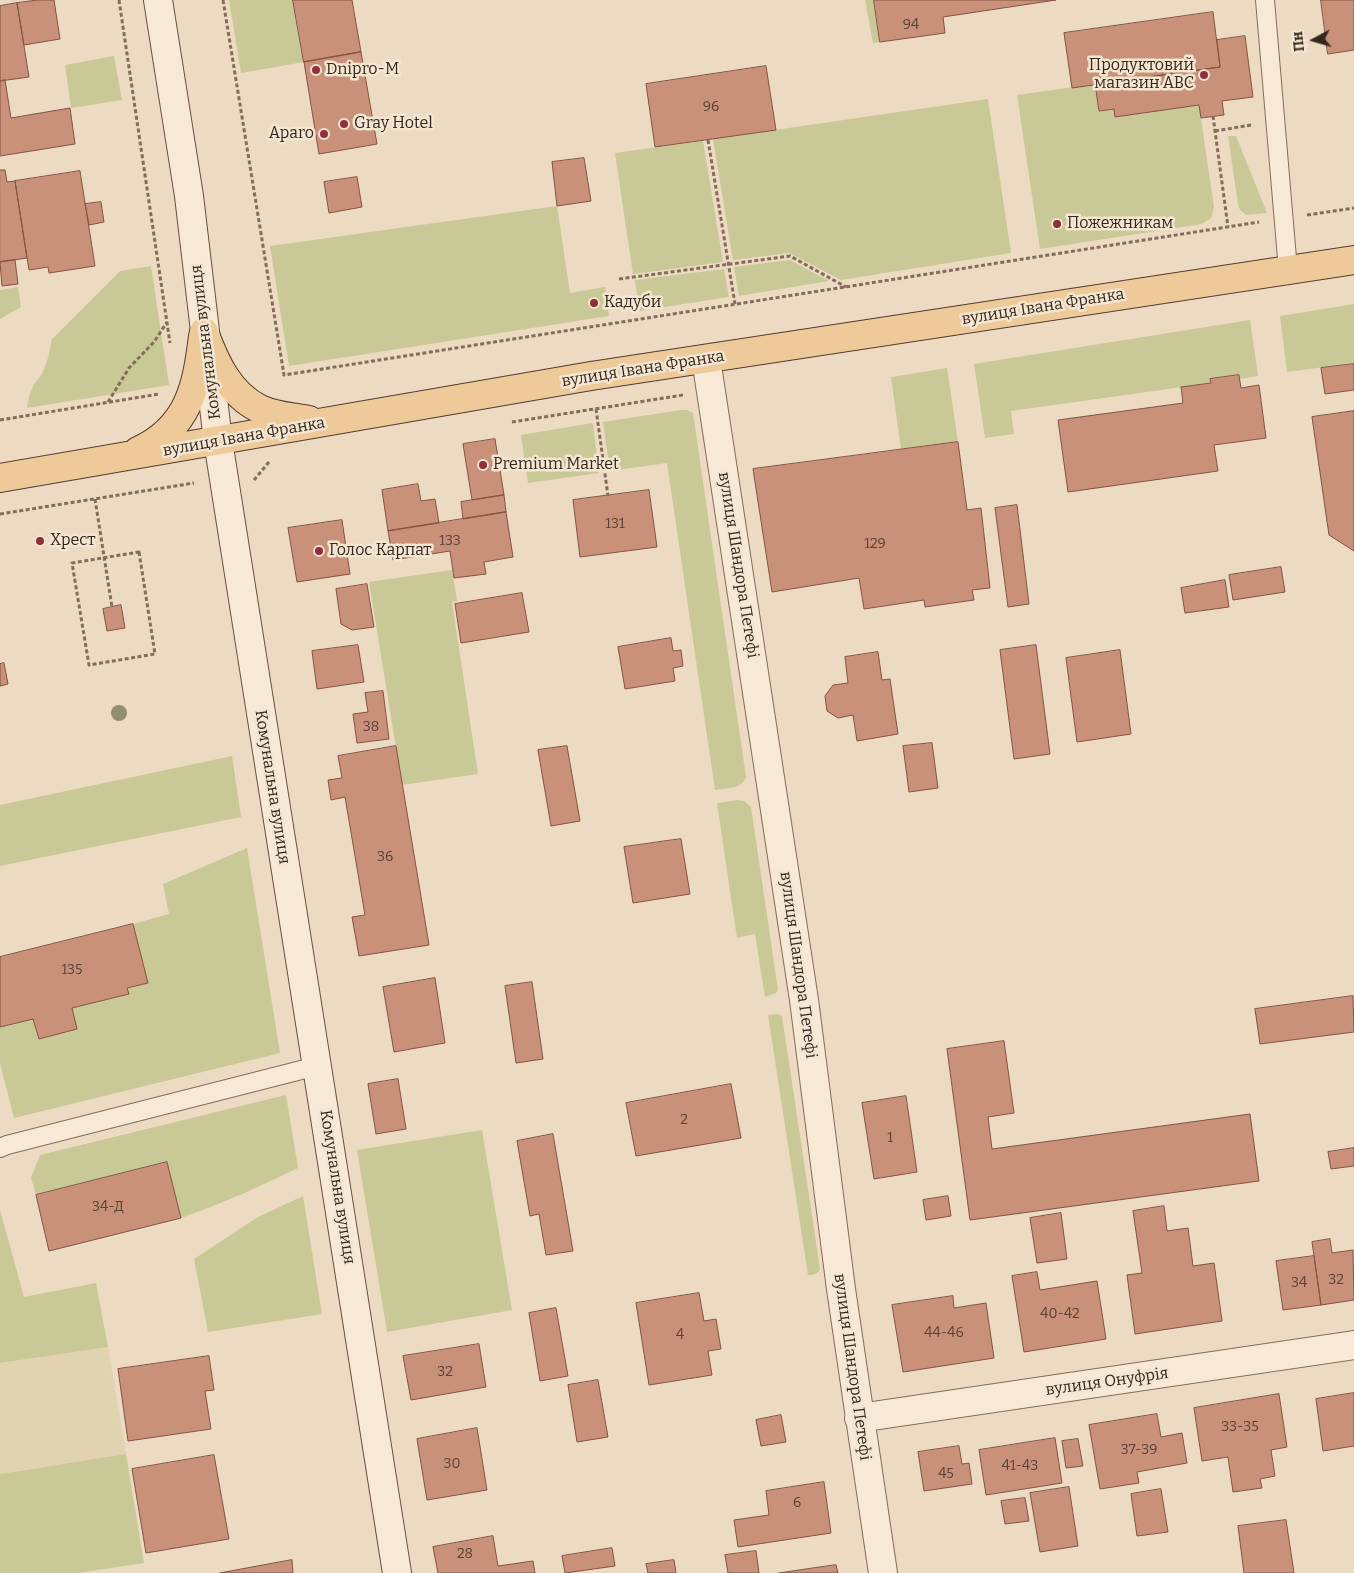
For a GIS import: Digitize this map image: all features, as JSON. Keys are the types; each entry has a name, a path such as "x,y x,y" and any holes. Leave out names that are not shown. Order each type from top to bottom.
{"main road":[{"name":"вулиця Івана Франка","path":"0,478 591,376 1354,260"},
{"path":"204,332 216,363 227,381 242,397 260,408 278,414 324,423"},
{"path":"123,458 161,438 177,422 187,406 195,387 200,368 204,332"}],"street":[{"name":"Комунальна вулиця","path":"158,0 182,143 204,332 226,496 397,1573"},
{"name":"вулиця Шандора Петефі","path":"706,358 804,1000 840,1289 883,1573"},
{"name":"вулиця Онуфрія","path":"859,1418 1354,1346"}],"lane":[{"path":"1265,0 1288,270"},
{"path":"0,1148 17,1142 317,1066"}],"path":[{"path":"119,0 171,347"},
{"path":"223,0 284,375 1354,208"},
{"path":"1213,116 1228,227"},
{"path":"1215,131 1275,121"},
{"path":"708,140 735,304"},
{"path":"619,279 790,256 846,287"},
{"path":"108,402 128,368 154,342 167,321"},
{"path":"507,423 711,391"},
{"path":"0,420 167,392"},
{"path":"596,409 608,496"},
{"path":"226,496 242,493 271,460"},
{"path":"0,514 196,482 197,492"},
{"path":"95,499 112,607"},
{"path":"138,552 155,654 89,664 72,563 104,558 138,552"}],"shaded area":[{"path":"108,1347 126,1454 0,1474 0,1363"}],"green space":[{"path":"229,0 293,0 304,62 241,73"},
{"path":"865,0 874,0 880,42 873,43"},
{"path":"114,56 122,100 71,108 65,65"},
{"path":"1095,84 1099,111 1114,109 1115,117 1199,105 1214,207 1211,218 1202,224 1040,249 1017,95"},
{"path":"988,99 1011,253 841,280 789,253 733,260 713,139"},
{"path":"1228,136 1236,136 1267,213 1246,215 1240,210"},
{"path":"703,141 723,262 633,274 615,153"},
{"path":"557,206 570,293 605,287 609,316 289,366 270,246"},
{"path":"790,260 829,281 739,296 734,267"},
{"path":"151,266 169,385 27,408 34,384 42,374 48,358 52,339 120,271"},
{"path":"724,269 729,297 639,311 635,280"},
{"path":"18,287 21,307 0,319 0,290"},
{"path":"1354,304 1354,363 1287,372 1280,316"},
{"path":"1250,320 1258,376 1240,379 1239,375 1210,379 1211,383 1011,411 1014,434 985,438 974,364"},
{"path":"947,368 958,442 901,449 891,377"},
{"path":"681,410 693,413 746,777 738,786 715,790 667,463 610,471 603,422"},
{"path":"593,423 599,473 528,483 521,435"},
{"path":"452,570 457,601 452,602 478,774 402,785 369,582"},
{"path":"232,756 241,817 0,866 0,805"},
{"path":"744,801 751,807 778,990 776,993 765,997 755,934 737,938 717,803"},
{"path":"247,848 280,1053 14,1118 0,1063 0,1027 33,1019 39,1039 76,1029 72,1008 128,994 127,988 147,983 133,924 169,914 163,884"},
{"path":"778,1014 782,1016 820,1269 816,1274 812,1275 808,1275 768,1015"},
{"path":"286,1095 298,1168 211,1207 181,1218 167,1162 36,1195 31,1178 40,1155"},
{"path":"482,1130 512,1310 387,1332 357,1150"},
{"path":"303,1196 322,1314 208,1332 194,1259 258,1217"},
{"path":"0,1210 24,1297 96,1283 108,1347 0,1363"},
{"path":"126,1454 144,1563 79,1573 0,1573 0,1474"}],"building":[{"path":"54,0 60,39 24,45 17,3"},
{"path":"293,0 352,0 361,52 304,62"},
{"path":"874,0 1056,0 943,17 945,33 880,42"},
{"path":"1321,0 1354,0 1354,50 1328,54"},
{"path":"17,3 29,77 0,81 0,6"},
{"path":"1213,12 1220,67 1072,88 1064,33"},
{"name":"Продуктовий магазин ABC","path":"1245,36 1253,97 1222,101 1224,115 1201,118 1199,105 1115,117 1114,109 1099,111 1095,84 1220,67 1217,40"},
{"name":"Gray Hotel","path":"361,52 377,144 319,154 304,62"},
{"path":"766,66 776,130 655,147 646,84"},
{"path":"5,80 11,118 70,108 75,144 0,156 0,81"},
{"path":"584,158 591,201 557,206 552,162"},
{"path":"0,170 5,170 7,182 15,181 27,258 0,262"},
{"path":"80,171 95,266 49,273 48,267 29,270 15,181"},
{"path":"357,177 362,207 329,213 324,182"},
{"path":"101,202 104,222 89,225 85,204"},
{"path":"15,260 18,284 2,286 0,262"},
{"path":"1354,364 1354,390 1325,394 1321,368"},
{"path":"1239,375 1241,388 1259,385 1266,438 1214,445 1218,471 1068,492 1058,420 1183,403 1181,387 1211,383 1210,379"},
{"path":"1354,411 1354,551 1329,535 1312,417"},
{"name":"Premium Market","path":"495,439 504,495 472,500 463,444"},
{"path":"958,442 967,510 981,508 990,588 972,590 974,600 925,607 924,600 864,609 859,578 772,592 753,469"},
{"path":"418,484 421,501 435,499 439,523 388,531 382,490"},
{"path":"649,490 657,547 580,557 573,500"},
{"path":"504,495 506,512 463,519 461,502"},
{"path":"1017,505 1029,604 1008,607 995,508"},
{"path":"506,512 513,557 484,562 486,574 454,578 450,551 393,560 388,531"},
{"name":"Голос Карпат","path":"342,520 350,574 297,582 288,528"},
{"path":"1281,567 1285,592 1233,600 1229,575"},
{"path":"1225,580 1229,607 1185,613 1181,588"},
{"path":"367,584 374,627 352,630 341,624 336,589"},
{"path":"522,593 529,632 461,643 455,604"},
{"path":"121,605 125,628 107,631 103,609"},
{"path":"671,638 673,651 681,650 683,666 673,668 675,681 625,689 618,647"},
{"path":"358,645 364,682 317,689 312,651"},
{"path":"1036,645 1050,754 1014,759 1000,650"},
{"path":"1120,650 1131,734 1077,742 1066,658"},
{"path":"878,652 882,680 890,679 898,734 857,741 853,715 838,718 827,711 825,696 833,685 848,683 845,657"},
{"path":"4,663 8,684 0,686 0,664"},
{"path":"383,691 389,739 357,743 353,714 368,712 365,693"},
{"path":"932,743 938,788 909,792 903,746"},
{"path":"396,746 429,945 359,956 352,917 365,915 345,797 331,800 328,780 342,778 338,756"},
{"path":"567,746 580,821 551,826 538,750"},
{"path":"681,839 690,894 633,903 624,847"},
{"path":"133,924 148,983 127,988 129,994 72,1008 77,1029 39,1039 33,1019 0,1027 0,957"},
{"path":"435,978 445,1043 394,1052 383,987"},
{"path":"532,982 543,1059 516,1063 505,986"},
{"path":"1353,996 1354,1032 1260,1044 1255,1009"},
{"path":"1004,1041 1014,1113 988,1117 992,1149 1250,1114 1259,1181 970,1220 947,1049"},
{"path":"398,1079 406,1129 376,1134 368,1084"},
{"path":"731,1084 741,1138 636,1156 626,1103"},
{"path":"906,1096 917,1172 874,1179 862,1103"},
{"path":"553,1134 573,1251 546,1255 539,1214 530,1216 517,1141"},
{"path":"1354,1148 1354,1166 1331,1169 1328,1152"},
{"path":"167,1162 181,1218 49,1251 36,1195"},
{"path":"948,1196 951,1216 926,1220 923,1200"},
{"path":"1164,1206 1167,1231 1188,1228 1193,1266 1214,1263 1222,1321 1135,1334 1127,1275 1142,1273 1133,1211"},
{"path":"1061,1213 1067,1259 1037,1263 1030,1218"},
{"path":"1330,1239 1332,1253 1353,1250 1354,1300 1321,1305 1312,1242"},
{"path":"1314,1256 1321,1305 1283,1310 1276,1261"},
{"path":"1037,1272 1040,1290 1097,1281 1106,1339 1024,1352 1012,1276"},
{"path":"699,1293 704,1321 716,1319 721,1349 708,1351 712,1375 649,1385 636,1303"},
{"path":"953,1296 954,1308 986,1303 994,1358 903,1372 892,1305"},
{"path":"556,1308 568,1376 540,1381 529,1313"},
{"path":"479,1344 486,1387 411,1400 403,1356"},
{"path":"209,1356 214,1390 205,1391 211,1429 128,1441 118,1369"},
{"path":"598,1380 608,1437 577,1442 568,1385"},
{"path":"1354,1393 1354,1446 1323,1451 1316,1399"},
{"path":"1279,1394 1287,1447 1271,1450 1275,1476 1260,1479 1262,1488 1233,1492 1228,1457 1202,1461 1194,1408"},
{"path":"1157,1414 1161,1437 1182,1433 1187,1463 1137,1472 1139,1483 1100,1489 1089,1425"},
{"path":"781,1415 786,1442 761,1446 756,1420"},
{"path":"477,1428 487,1490 427,1500 417,1439"},
{"path":"1055,1438 1062,1483 986,1495 979,1450"},
{"path":"1078,1439 1083,1466 1066,1468 1062,1441"},
{"path":"959,1446 962,1464 969,1463 972,1484 924,1491 918,1452"},
{"path":"214,1455 229,1539 146,1553 132,1469"},
{"path":"824,1482 831,1533 738,1547 734,1520 769,1515 766,1491"},
{"path":"1069,1487 1078,1546 1040,1552 1030,1493"},
{"path":"1161,1489 1168,1532 1137,1536 1131,1494"},
{"path":"1025,1498 1029,1521 1005,1524 1001,1501"},
{"path":"1286,1520 1294,1573 1244,1573 1238,1526"},
{"path":"493,1536 498,1566 533,1561 535,1573 438,1573 433,1547"},
{"path":"612,1548 615,1566 565,1573 562,1556"},
{"path":"756,1551 759,1573 728,1573 725,1555"},
{"path":"292,1560 293,1573 220,1573"},
{"path":"674,1560 676,1573 648,1573 646,1564"},
{"path":"836,1565 838,1573 779,1573"}],"place":[{"name":"Dnipro-M","path":"316,70"},
{"name":"Продуктовий магазин ABC","path":"1204,75"},
{"name":"Gray Hotel","path":"344,124"},
{"name":"Aparo","path":"324,134"},
{"name":"Пожежникам","path":"1057,224"},
{"name":"Кадуби","path":"594,303"},
{"name":"Premium Market","path":"483,465"},
{"name":"Хрест","path":"40,541"},
{"name":"Голос Карпат","path":"319,551"}]}
